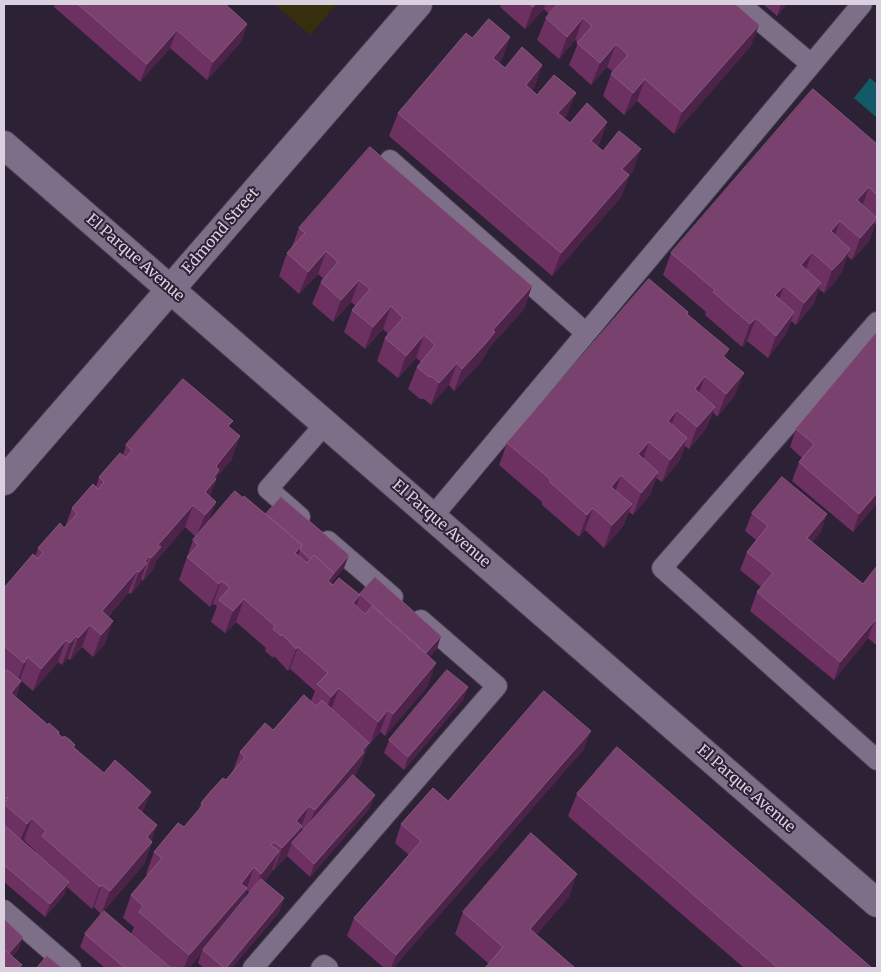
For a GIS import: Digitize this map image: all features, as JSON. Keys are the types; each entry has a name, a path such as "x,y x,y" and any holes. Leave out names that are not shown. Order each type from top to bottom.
{"street":[{"name":"Edmond Street","path":"4,481 418,4"},
{"name":"El Parque Avenue","path":"4,145 877,903"}],"lane":[{"path":"740,4 811,64"},
{"path":"433,516 862,4"},
{"path":"390,160 586,333"},
{"path":"877,322 662,568 877,760"},
{"path":"253,968 497,686 268,489 326,423"},
{"path":"4,910 71,968"},
{"path":"321,968 324,965 328,968"}],"sand":[{"path":"274,4 337,4 310,35"}],"shaded area":[{"path":"870,78 877,84 877,118 854,98"}],"building":[{"path":"78,4 225,4 247,24 213,62 177,30 147,64"},
{"path":"558,4 735,4 759,25 682,112 645,79 633,93 611,74 628,55 616,44 600,63 577,43 592,26 583,18 567,37 546,18"},
{"path":"489,19 510,37 493,58 505,68 522,47 542,65 526,85 537,95 554,75 576,93 558,113 570,123 587,103 607,122 591,141 603,151 619,131 641,149 622,169 629,175 561,253 398,113 466,33 472,38"},
{"path":"813,89 877,144 877,195 869,187 857,200 877,218 860,238 840,221 831,231 850,249 832,270 812,252 801,265 821,283 804,303 784,286 775,295 794,312 776,336 756,318 750,324 713,292 715,290 671,253"},
{"path":"370,147 532,286 493,330 495,332 486,343 462,369 457,363 439,383 417,367 435,345 424,335 406,356 385,338 403,318 391,306 373,327 352,310 370,289 359,280 341,300 321,282 338,262 326,251 308,272 287,253 305,233 299,228"},
{"path":"649,279 729,349 723,356 744,373 726,394 705,376 695,389 715,407 697,427 677,410 668,421 687,438 670,460 649,442 638,454 658,472 641,493 621,475 611,487 632,504 612,525 593,508 587,515 550,482 550,479 507,443"},
{"path":"877,332 877,493 859,514 799,462 814,444 796,429"},
{"path":"183,379 233,421 228,426 240,436 216,466 219,470 214,477 216,479 205,492 216,502 205,515 193,505 158,545 161,547 151,558 149,556 145,561 147,563 139,572 137,571 102,611 113,621 101,635 90,625 78,638 76,636 70,643 66,640 41,669 28,657 24,663 4,646 4,588 33,554 38,559 43,552 38,548 60,523 64,528 77,514 72,508 93,484 98,489 104,482 99,477 120,453 126,458 132,450 126,445"},
{"path":"782,477 827,514 807,538 863,584 877,566 877,622 875,620 840,662 757,592 773,573 747,552 768,526 752,513"},
{"path":"235,491 243,498 244,496 302,545 295,553 307,563 314,555 334,573 328,581 333,585 339,578 360,595 353,603 365,614 372,606 436,663 393,714 388,710 378,722 339,688 331,697 317,684 328,673 298,647 296,649 282,634 281,636 273,629 275,626 244,599 233,611 219,600 230,587 221,581 219,584 187,557 198,545 193,540"},
{"path":"281,497 349,555 334,573 314,555 310,559 300,550 302,545 266,514"},
{"path":"375,577 441,636 426,653 360,594"},
{"path":"7,670 21,681 11,693 48,725 49,723 63,738 64,736 70,740 75,745 73,747 104,773 115,760 151,792 137,808 157,825 147,837 152,842 110,891 102,885 100,887 42,836 46,831 32,818 27,824 4,804 8,798 4,800 4,674"},
{"path":"447,670 468,687 408,757 389,740"},
{"path":"544,691 591,731 396,955 354,918 421,841 401,824 433,788 448,801"},
{"path":"304,695 316,706 322,700 369,743 362,751 364,752 315,810 309,806 296,821 302,826 282,848 274,842 271,845 279,851 261,874 254,867 241,884 247,888 189,955 139,912 143,906 131,895 162,858 154,852 178,823 184,827 203,805 201,803 210,792 223,778 226,780 245,757 240,752 265,723 273,730"},
{"path":"617,747 872,968 778,968 577,794"},
{"path":"353,775 375,795 314,864 292,843"},
{"path":"4,825 69,882 50,904 4,865"},
{"path":"531,833 577,874 530,929 575,968 485,968 503,947 463,912"},
{"path":"261,879 284,898 226,968 224,968 203,950"},
{"path":"104,911 171,968 125,968 85,934"},
{"path":"4,919 23,937 9,953 4,949"},
{"path":"4,949 22,965 18,968 4,968"},
{"path":"47,956 62,968 37,968"}]}
